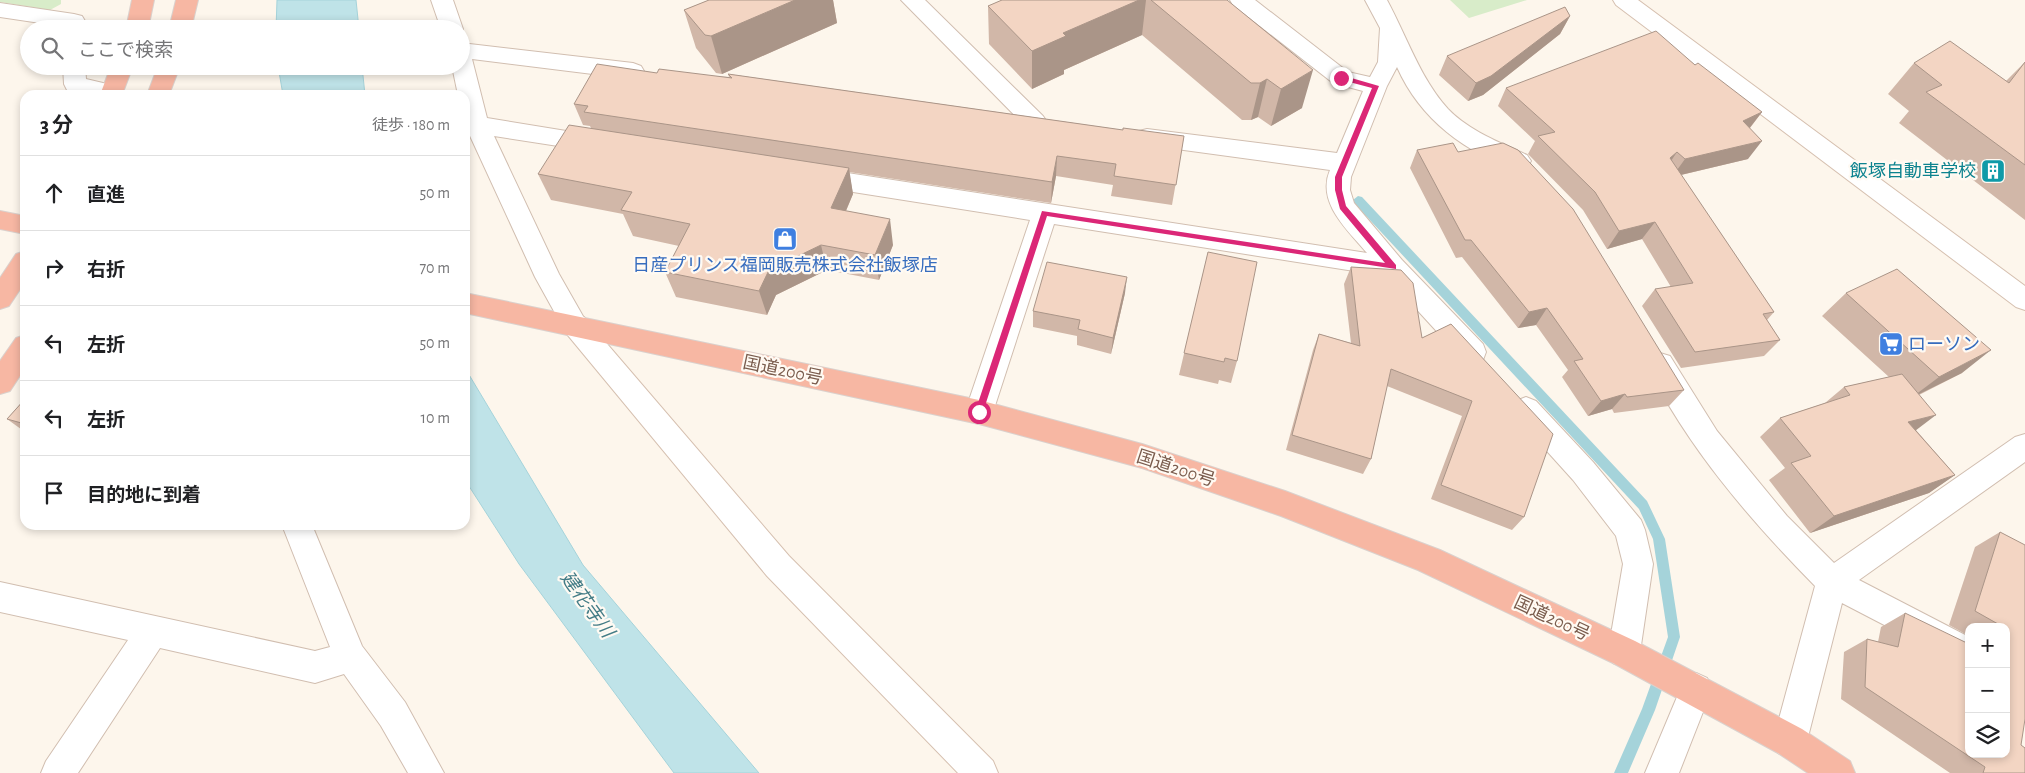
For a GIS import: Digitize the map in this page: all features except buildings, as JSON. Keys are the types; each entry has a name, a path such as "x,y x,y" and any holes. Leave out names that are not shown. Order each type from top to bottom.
{"highway":[{"path":"139,20 143,0"},
{"path":"182,20 187,0"},
{"path":"113,90 118,75"},
{"path":"160,90 166,75"},
{"path":"0,220 20,223"},
{"path":"0,299 20,269"},
{"name":"国道200号","path":"470,304 979,412 1142,456 1285,504 1430,560 1634,657 1790,741 1838,773"},
{"path":"0,383 20,353"}],"street":[{"path":"74,0 74,20"},
{"path":"442,0 449,20"},
{"path":"912,0 1045,124 1005,118"},
{"path":"1241,0 1341,78 1376,86"},
{"path":"1376,0 1392,28 1414,80 1441,116 1476,141 1518,160 1537,179"},
{"path":"1624,0 2025,300"},
{"path":"0,10 49,20"},
{"path":"1392,28 1389,62 1376,86 1339,177 1338,190 1343,207 1393,267 1488,369"},
{"path":"470,51 649,74"},
{"path":"74,75 75,84 97,90"},
{"path":"465,75 468,90"},
{"path":"470,97 477,125 548,277 575,325 778,566 982,773"},
{"path":"477,125 624,148"},
{"path":"1122,134 1345,163"},
{"path":"790,174 1393,267"},
{"path":"979,412 1045,213"},
{"path":"1650,347 1707,440 1776,526 1832,582 1965,652"},
{"path":"1509,391 1584,471 1630,530 1638,564 1634,657"},
{"path":"1790,741 1832,582 2025,446"},
{"path":"299,530 350,656 393,714 427,773"},
{"path":"0,597 315,667 350,656"},
{"path":"58,773 153,631"},
{"path":"1662,773 1688,686"}],"green space":[{"path":"0,0 61,0 61,4 50,10 0,2"},
{"path":"1450,0 1527,0 1469,18"}],"water":[{"path":"277,0 356,0 358,20 276,20"},
{"path":"280,75 363,75 364,90 282,90"},
{"name":"建花寺川","path":"470,376 583,565 759,773 674,773 519,564 470,488"}],"waterway":[{"path":"1358,200 1643,505 1659,539 1674,637 1648,710 1621,773"}],"place":[{"name":"飯塚自動車学校","path":"1993,171"},
{"name":"日産プリンス福岡販売株式会社飯塚店","path":"785,239"},
{"name":"ローソン","path":"1891,344"}],"route":[{"path":"979,412 1045,213 1393,267 1343,207 1338,190 1339,177 1376,86 1341,78"}]}
